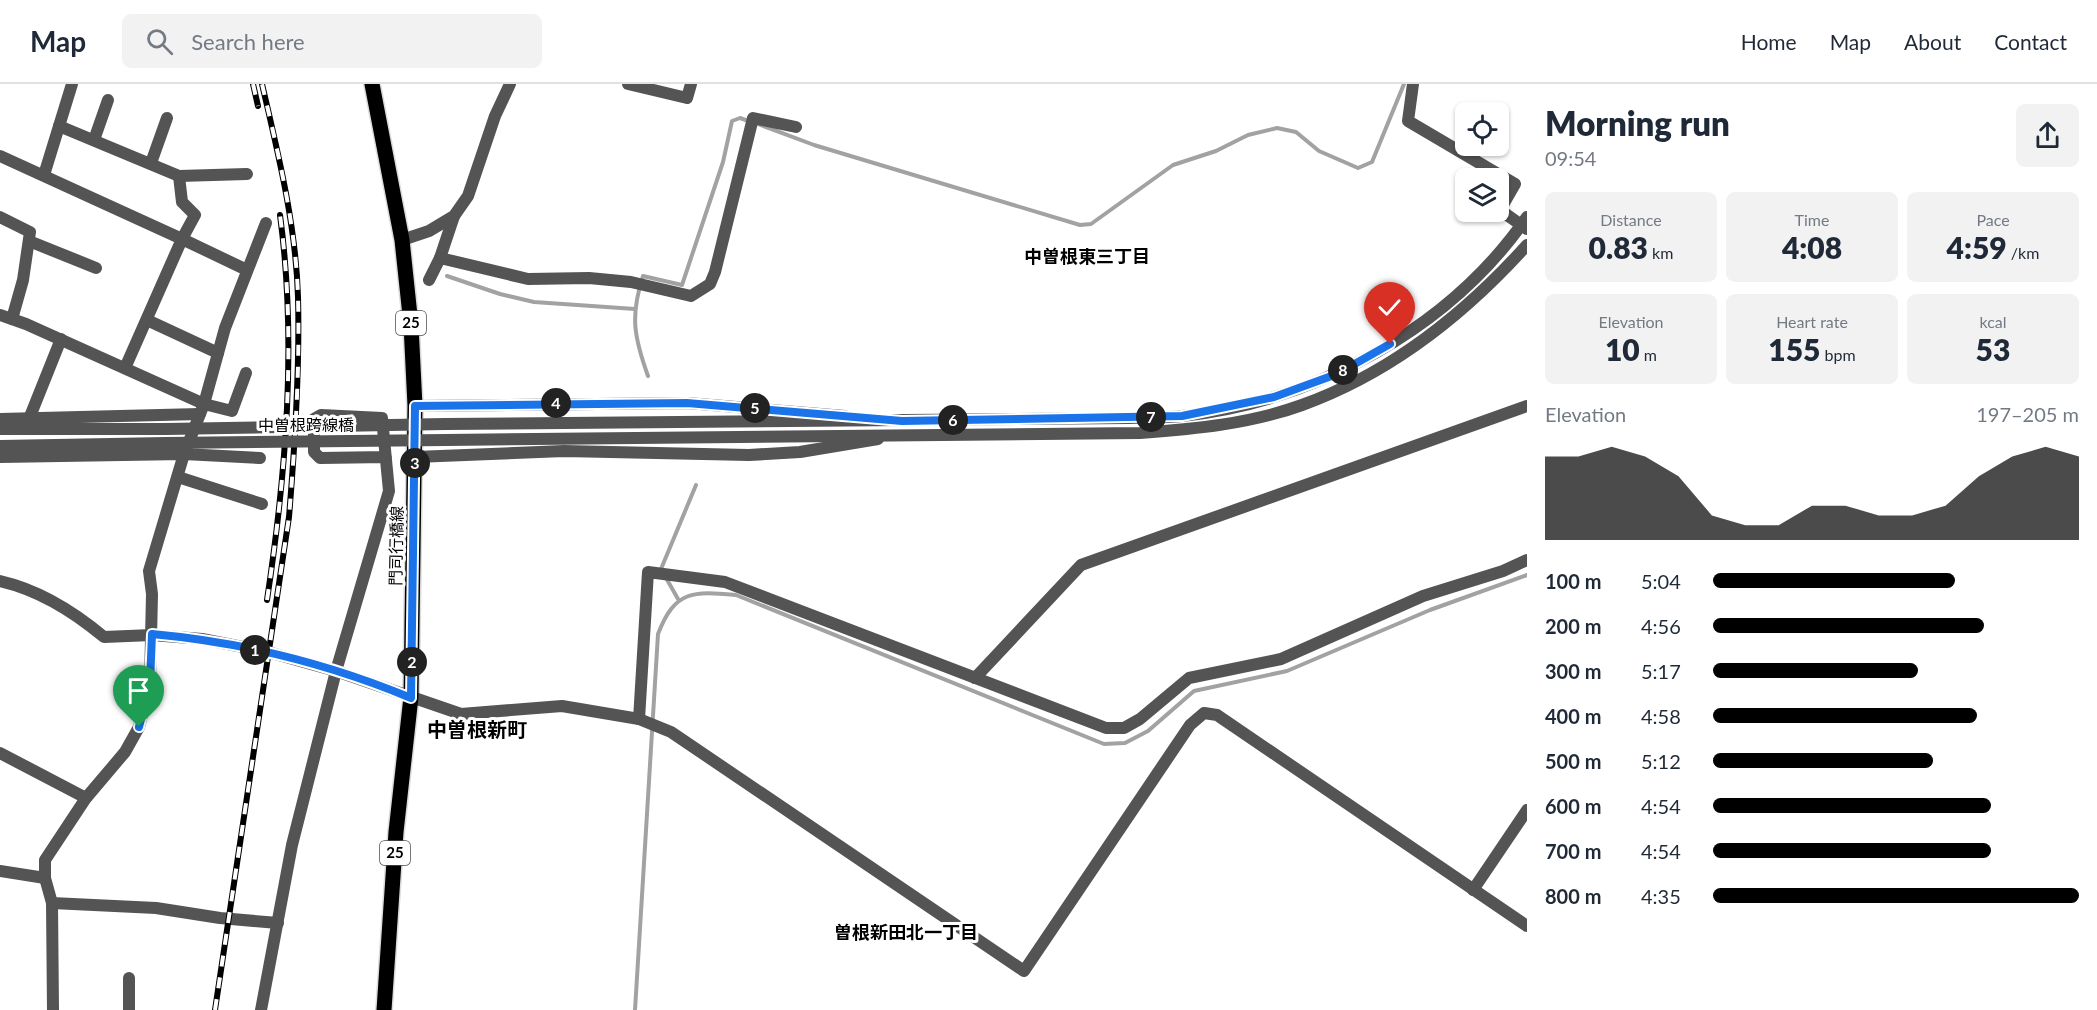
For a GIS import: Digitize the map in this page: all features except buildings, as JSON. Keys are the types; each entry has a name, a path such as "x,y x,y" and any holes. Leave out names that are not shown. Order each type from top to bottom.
{"main road":[{"name":"門司行橋線","path":"372,84 402,240 411,325 416,456 411,698 396,832 384,1010"}],"street":[{"path":"44,175 72,84"},
{"path":"429,280 440,258 454,216 468,196 491,127 510,84"},
{"path":"628,84 687,98 691,84"},
{"path":"415,406 687,403 902,421 1182,416 1274,397 1337,374 1390,344 1443,307 1525,224 1500,210 1515,184 1408,121 1410,86"},
{"path":"94,140 108,100"},
{"path":"151,163 167,118"},
{"path":"440,258 528,279 589,278 631,282 691,296 710,284 753,118 795,127"},
{"path":"59,126 179,176 247,174"},
{"path":"0,156 182,238 247,270"},
{"path":"125,368 182,238 195,215 182,201 179,176"},
{"path":"402,240 429,231 454,216"},
{"path":"0,217 30,232 23,280 3,316 125,368 202,409"},
{"path":"52,1010 52,903 45,878 45,860 86,798 125,752 139,727 150,683 152,634 149,571 184,454 202,409 218,353 247,270 266,223"},
{"path":"29,241 96,268"},
{"path":"416,456 564,451 759,454 800,452 900,436 1179,430 1244,420 1301,406 1352,384 1411,350 1457,315 1527,245"},
{"path":"147,320 218,353"},
{"path":"29,419 61,339"},
{"path":"0,419 202,409 232,411 246,373"},
{"path":"975,678 1081,565 1527,406"},
{"path":"261,1010 292,845 336,671 390,491 382,418 321,415 314,419 314,452 320,458 386,458"},
{"name":"中曽根跨線橋","path":"0,429 902,421"},
{"name":"中曽根跨線橋","path":"0,446 166,442 900,436"},
{"path":"0,458 184,454 260,458"},
{"path":"178,477 262,504"},
{"path":"641,720 648,572 724,582 1106,728 1124,728 1140,719 1189,678 1281,659 1423,596 1503,571 1527,560"},
{"path":"0,581 18,585 66,607 104,637 152,634 202,639 268,652 336,671 461,714 562,706 641,720 671,732 1024,971 1190,724 1204,713 1217,715 1527,926"},
{"path":"0,753 86,798"},
{"path":"1473,890 1527,810"},
{"path":"0,871 45,878"},
{"path":"52,903 156,908 220,918 278,923"},
{"path":"129,978 129,1010"}],"waterway":[{"path":"758,124 814,145 1080,225 1091,224 1173,165 1216,151 1248,135 1277,128 1296,132 1319,151 1358,168 1372,162 1404,84"},
{"path":"648,376 639,350 635,326 636,303 643,276 682,285 723,162 732,121 740,118 751,122"},
{"path":"447,276 500,294 534,302 635,309"},
{"path":"678,599 661,569 696,485"},
{"path":"635,1010 658,634 671,609 687,596 708,593 736,595 1104,744 1125,743 1148,731 1194,691 1287,671 1430,610 1527,575"}],"railway":[{"path":"253,84 258,106"},
{"path":"215,1010 289,517 296,407 297,270 285,189 262,84"},
{"path":"267,600 279,505 287,408 288,311 280,215"}],"district":[{"name":"中曽根東三丁目","path":"1087,257"},
{"name":"中曽根新町","path":"477,730"},
{"name":"曽根新田北一丁目","path":"906,933"}],"route":[{"path":"139,727 150,683 152,634 202,639 268,652 336,671 411,698 415,406 687,403 902,421 1182,416 1274,397 1337,374 1390,344"}]}
